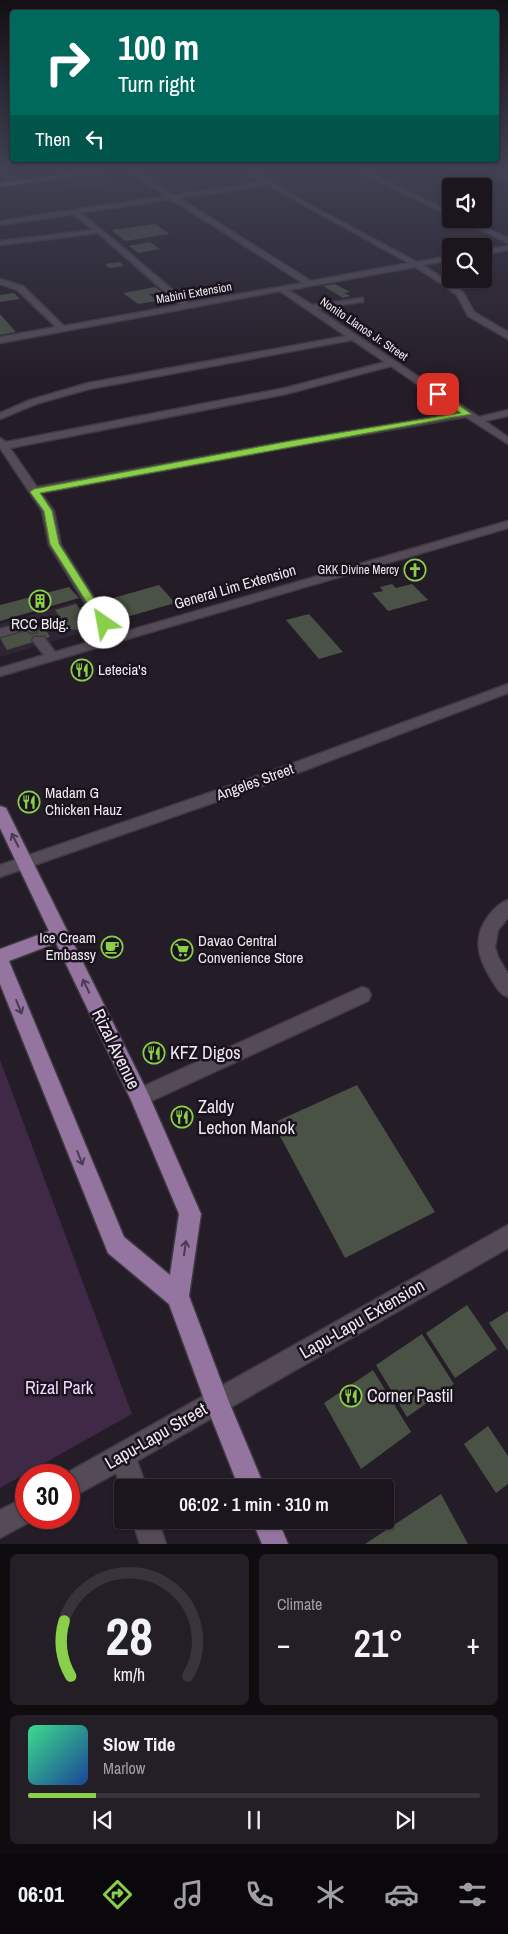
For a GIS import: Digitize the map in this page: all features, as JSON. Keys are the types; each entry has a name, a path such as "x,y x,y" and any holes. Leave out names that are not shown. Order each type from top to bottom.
{"main road":[{"name":"Rizal Avenue","path":"0,812 140,1097 190,1214 178,1296 217,1402 248,1479"},
{"path":"0,957 60,934"},
{"path":"0,962 116,1245 178,1296"},
{"path":"269,1529 275,1544"}],"street":[{"path":"0,243 24,240"},
{"path":"110,240 186,306"},
{"path":"241,240 310,284"},
{"path":"373,240 436,276 460,294 471,314 508,336"},
{"path":"492,251 508,248"},
{"name":"Mabini Extension","path":"0,340 442,260"},
{"path":"0,281 20,288 63,329"},
{"name":"Nonito Llanos Jr. Street","path":"282,289 508,441"},
{"path":"310,308 360,300"},
{"path":"0,416 33,402 88,386 353,337"},
{"path":"114,639 55,544 48,511 2,443 286,391 393,364"},
{"path":"478,420 508,413"},
{"path":"34,492 287,444 468,414"},
{"name":"General Lim Extension","path":"0,672 508,524"},
{"path":"0,632 28,625 52,657"},
{"name":"Angeles Street","path":"0,871 274,776 508,688"},
{"path":"508,907 497,916 488,929 486,945 490,960 508,990"},
{"path":"140,1097 362,996"},
{"name":"Lapu-Lapu Extension","path":"217,1402 508,1236"},
{"name":"Lapu-Lapu Street","path":"80,1480 217,1402"},
{"path":"122,1455 131,1479"},
{"path":"0,1525 15,1516"},
{"path":"148,1529 153,1544"}],"shaded area":[{"path":"76,602 95,629 0,657 0,624"}],"green space":[{"name":"Rizal Park","path":"0,1060 132,1414 43,1464 15,1464 15,1480 0,1488"}],"building":[{"path":"150,242 160,249 138,253 129,246"},
{"path":"120,262 124,266 109,268 105,264"},
{"path":"335,284 350,292 344,293 351,296 343,298 323,286"},
{"path":"155,287 176,302 167,304 153,294 149,294 157,301 138,304 123,293"},
{"path":"14,293 20,299 0,302 0,295"},
{"path":"0,314 16,332 0,335"},
{"path":"392,584 396,588 412,584 428,600 388,611 372,593 383,591 380,587"},
{"path":"159,585 175,603 120,619 106,600"},
{"name":"RCC Bldg.","path":"69,587 79,598 0,621 0,605"},
{"path":"76,604 92,626 77,630 68,629 55,610"},
{"path":"309,614 343,652 319,659 286,620"},
{"path":"43,625 50,637 7,650 0,638"},
{"path":"357,1085 435,1212 345,1258 273,1123"},
{"path":"467,1305 497,1349 455,1378 426,1333"},
{"path":"508,1311 508,1351 489,1323"},
{"path":"422,1334 454,1384 407,1417 376,1365"},
{"path":"373,1370 411,1432 361,1469 324,1403"},
{"path":"488,1426 508,1456 508,1484 496,1493 464,1444"},
{"path":"441,1494 468,1544 365,1544 388,1529 394,1529 394,1525"}],"place":[{"name":"GKK Divine Mercy","path":"415,570"},
{"name":"RCC Bldg.","path":"40,601"},
{"name":"Letecia's","path":"82,670"},
{"name":"Madam G Chicken Hauz","path":"29,802"},
{"name":"Ice Cream Embassy","path":"112,947"},
{"name":"Davao Central Convenience Store","path":"182,950"},
{"name":"KFZ Digos","path":"154,1053"},
{"name":"Zaldy Lechon Manok","path":"182,1117"},
{"name":"Corner Pastil","path":"351,1396"}],"route":[{"path":"104,623 55,544 48,511 34,492 296,443 468,414 438,394"}]}
